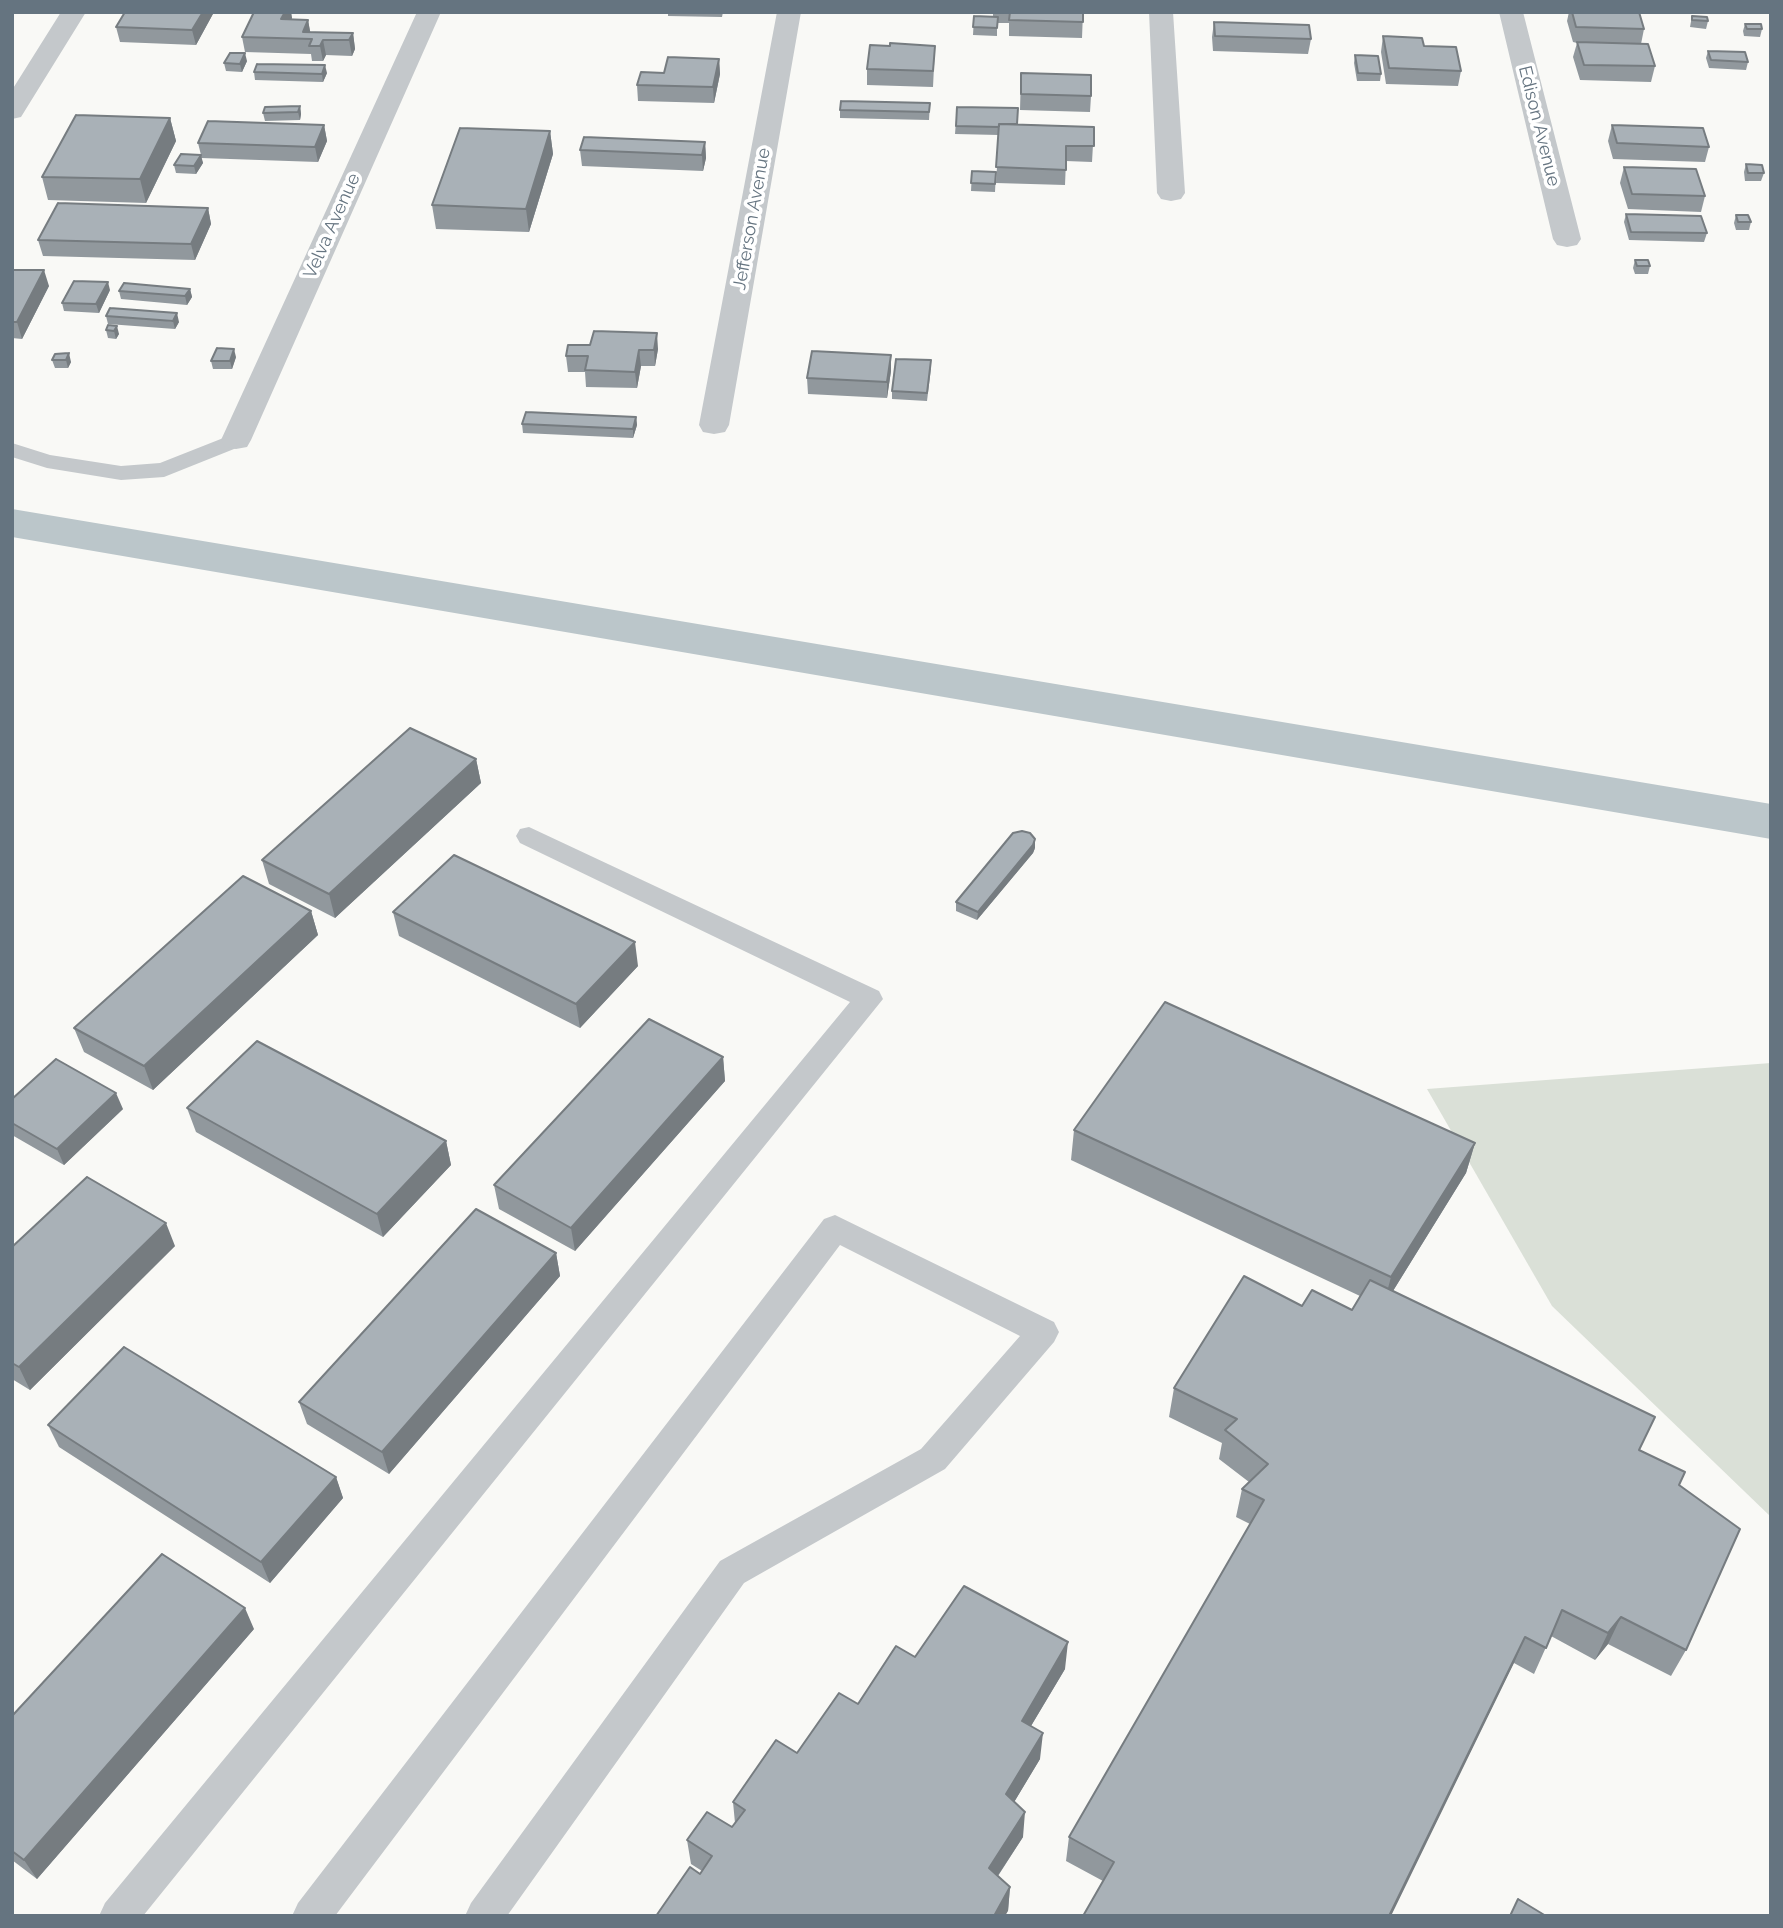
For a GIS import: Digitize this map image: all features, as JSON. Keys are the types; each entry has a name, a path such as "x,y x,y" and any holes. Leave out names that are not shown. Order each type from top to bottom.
{"street":[{"path":"12,111 74,12"},
{"name":"Velva Avenue","path":"236,440 429,12"},
{"name":"Jefferson Avenue","path":"714,425 789,12"},
{"path":"1161,12 1171,193"},
{"name":"Edison Avenue","path":"1511,12 1567,239"}],"lane":[{"path":"12,450 47,461 121,473 164,470 236,440"},
{"path":"118,1916 869,999 529,836"},
{"path":"311,1916 835,1228 1043,1332 933,1459 732,1572 484,1916"}],"shaded area":[{"path":"1771,1063 1771,1517 1552,1306 1427,1089"}],"building":[{"path":"125,12 203,12 192,30 116,27"},
{"path":"254,12 285,12 281,19 308,20 303,32 353,33 349,40 323,40 320,46 309,46 312,39 242,37"},
{"path":"1010,12 1083,12 1083,22 1009,20"},
{"path":"1572,12 1639,12 1644,29 1576,27"},
{"path":"974,16 998,17 997,28 973,27"},
{"path":"1692,16 1707,17 1708,21 1692,20"},
{"path":"1214,22 1309,25 1311,39 1215,36"},
{"path":"1745,24 1761,24 1762,29 1747,29"},
{"path":"1383,36 1422,38 1424,46 1456,47 1461,71 1389,68"},
{"path":"1577,42 1648,44 1655,66 1584,65"},
{"path":"890,43 935,46 933,71 867,69 870,45 890,46"},
{"path":"1708,51 1745,52 1748,62 1711,60"},
{"path":"230,53 245,53 240,64 224,63"},
{"path":"1355,55 1378,56 1381,74 1358,73"},
{"path":"668,57 719,59 713,87 637,85 641,72 664,73"},
{"path":"257,64 325,65 322,74 254,72"},
{"path":"1021,73 1091,75 1091,96 1021,94"},
{"path":"841,101 930,103 929,112 840,110"},
{"path":"300,106 298,112 263,113 265,107"},
{"path":"957,107 1018,108 1017,124 999,124 999,127 956,126"},
{"path":"76,115 170,118 140,179 42,177"},
{"path":"208,121 324,125 315,147 198,143"},
{"path":"999,124 1094,127 1094,146 1066,146 1066,170 996,167"},
{"path":"1612,125 1703,128 1709,147 1617,143"},
{"path":"460,128 550,131 526,209 432,205"},
{"path":"584,137 705,142 702,155 580,150"},
{"path":"181,154 201,155 194,166 174,165"},
{"path":"1746,164 1762,165 1764,173 1748,173"},
{"path":"1624,167 1696,169 1705,196 1632,194"},
{"path":"972,171 996,172 995,184 971,183"},
{"path":"58,203 208,208 191,244 38,240"},
{"path":"1626,214 1701,216 1707,233 1631,232"},
{"path":"1736,215 1748,215 1751,222 1738,222"},
{"path":"1635,260 1648,260 1650,266 1637,266"},
{"path":"12,270 44,270 17,322 12,322"},
{"path":"74,281 108,282 96,304 62,303"},
{"path":"124,283 190,289 185,296 119,291"},
{"path":"110,308 177,313 173,321 106,316"},
{"path":"108,325 117,326 114,331 106,330"},
{"path":"594,331 657,333 654,350 639,350 635,372 585,370 588,356 566,356 568,345 590,345"},
{"path":"217,348 234,349 230,361 211,361"},
{"path":"812,351 891,355 887,382 807,378"},
{"path":"69,353 66,360 52,360 55,354"},
{"path":"896,359 931,360 927,393 892,391"},
{"path":"526,412 636,417 633,429 522,424"},
{"path":"410,728 476,759 329,894 262,860"},
{"path":"1013,833 1030,833 1035,839 1033,845 978,912 956,902"},
{"path":"454,855 635,942 576,1004 393,912"},
{"path":"243,876 311,911 144,1066 74,1028"},
{"path":"1165,1002 1475,1143 1391,1277 1074,1130"},
{"path":"649,1019 723,1057 571,1228 494,1185"},
{"path":"257,1041 446,1141 377,1214 187,1108"},
{"path":"56,1059 116,1093 57,1149 12,1123 12,1099"},
{"path":"87,1177 166,1223 19,1367 12,1363 12,1247"},
{"path":"476,1209 556,1253 382,1452 299,1402"},
{"path":"1244,1276 1302,1306 1312,1290 1352,1310 1370,1280 1655,1417 1639,1450 1685,1472 1679,1485 1740,1529 1686,1650 1621,1617 1608,1633 1562,1610 1546,1648 1525,1637 1389,1916 1083,1916 1114,1862 1069,1837 1264,1500 1242,1489 1268,1464 1225,1430 1237,1419 1174,1388"},
{"path":"124,1347 336,1477 261,1562 48,1425"},
{"path":"162,1554 245,1608 24,1860 12,1851 12,1716"},
{"path":"964,1586 1068,1642 1022,1721 1043,1733 1006,1794 1025,1812 989,1868 1010,1887 994,1916 656,1916 690,1867 700,1874 712,1856 687,1840 707,1812 732,1827 745,1810 733,1802 776,1740 797,1753 839,1693 858,1704 896,1646 915,1657"},
{"path":"1518,1899 1546,1916 1510,1916"}],"waterway":[{"path":"12,523 1771,822"}]}
